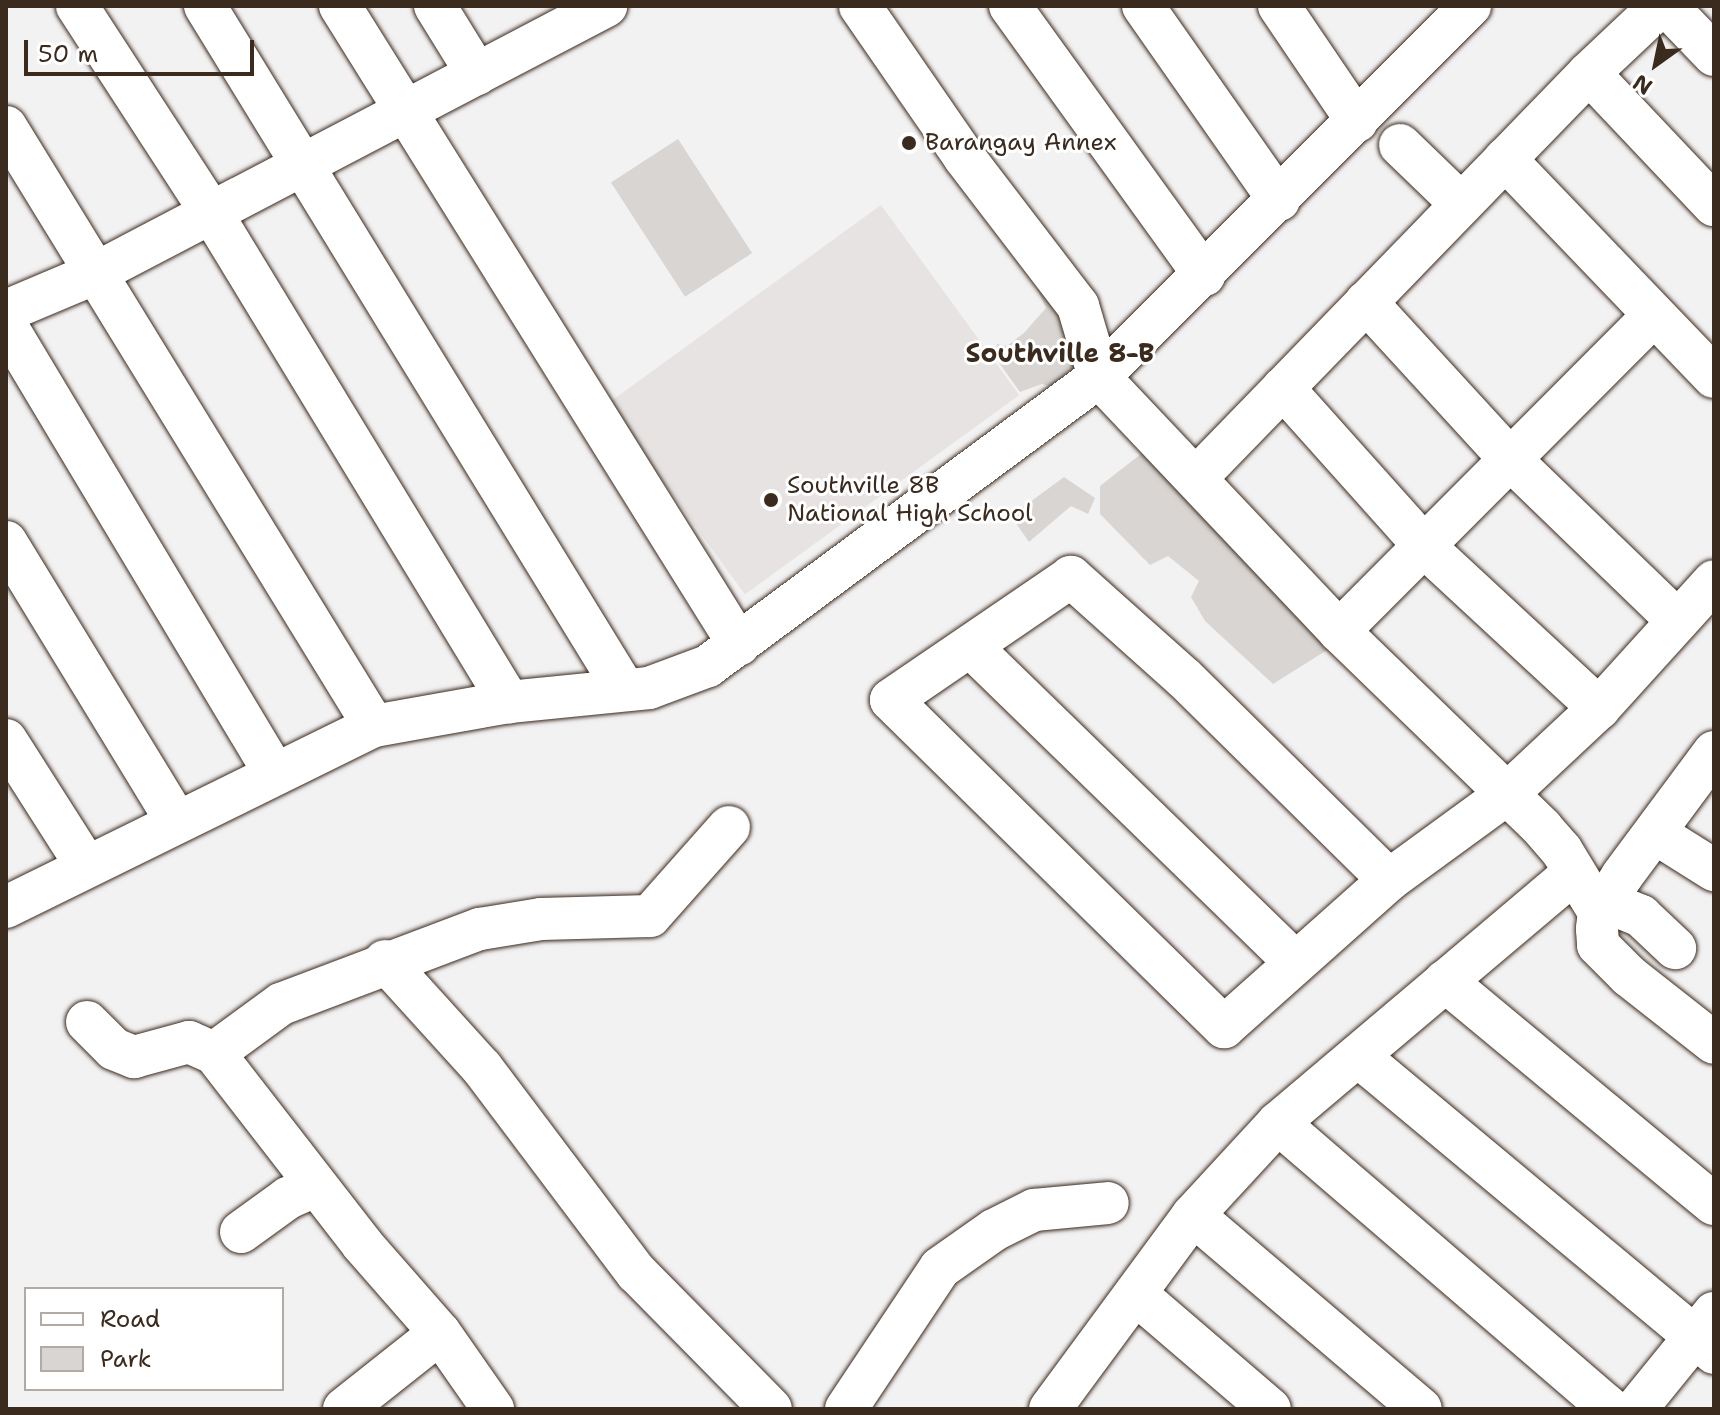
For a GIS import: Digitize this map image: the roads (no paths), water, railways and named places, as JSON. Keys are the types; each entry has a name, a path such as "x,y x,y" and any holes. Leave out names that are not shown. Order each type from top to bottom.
{"street":[{"path":"77,6 211,212 509,702"},
{"path":"205,6 624,689"},
{"path":"340,6 408,109 739,645"},
{"path":"435,6 477,74"},
{"path":"6,311 96,273 477,74 545,21 606,6"},
{"path":"860,6 964,157 1078,306 1099,377 1197,477 1339,631 1562,851 1599,912"},
{"path":"1010,6 1204,275"},
{"path":"1143,6 1279,200"},
{"path":"1279,6 1357,121"},
{"path":"6,907 85,864 374,726 509,702 649,688 693,671 739,645 1099,377 1470,6"},
{"path":"1197,477 1589,73 1660,6"},
{"path":"1667,6 1714,55"},
{"path":"1589,73 1714,205"},
{"path":"6,127 374,726"},
{"path":"1400,145 1461,204"},
{"path":"1505,159 1714,376"},
{"path":"1366,302 1510,459 1678,621"},
{"path":"1339,631 1426,548 1654,315"},
{"path":"6,325 275,774"},
{"path":"1283,388 1426,548 1599,708"},
{"path":"6,542 177,822"},
{"path":"1389,880 1184,678 1071,577 891,700 1224,1027 1389,880 1507,794 1599,708 1714,581"},
{"path":"971,647 1295,962"},
{"path":"6,740 85,864"},
{"path":"1714,752 1599,912 1598,945 1629,976 1714,1043"},
{"path":"214,1053 281,1004 385,961 480,929 541,919 650,916 729,827"},
{"path":"1655,833 1714,870"},
{"path":"1071,1401 1137,1295 1193,1215 1278,1123 1574,873"},
{"path":"1599,912 1619,907 1641,916 1675,948"},
{"path":"385,961 482,1068 636,1272 771,1409"},
{"path":"1445,981 1714,1204"},
{"path":"87,1022 114,1049 134,1057 189,1042 214,1053 315,1186 440,1333 493,1409"},
{"path":"1358,1056 1708,1334 1636,1409"},
{"path":"1278,1123 1611,1409"},
{"path":"241,1232 288,1198 315,1186"},
{"path":"846,1409 940,1268 994,1230 1034,1210 1108,1203"},
{"path":"1193,1215 1421,1409"},
{"path":"1137,1295 1270,1409"},
{"path":"344,1409 440,1333"}],"place":[{"name":"Barangay Annex","path":"909,143"},
{"name":"Southville 8B National High School","path":"771,500"}],"district":[{"name":"Southville 8-B","path":"1060,353"}]}
